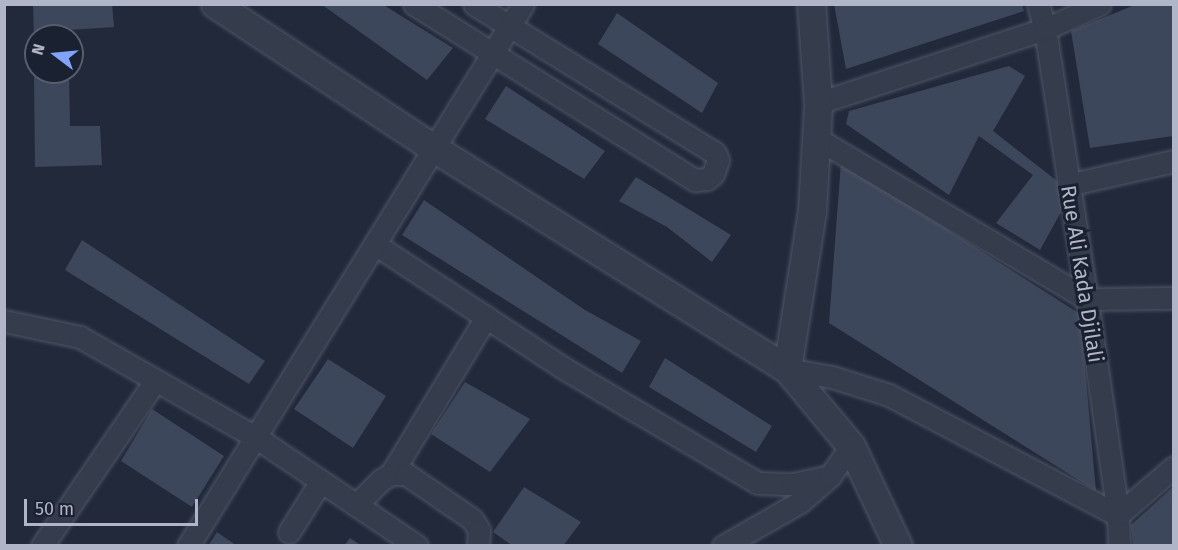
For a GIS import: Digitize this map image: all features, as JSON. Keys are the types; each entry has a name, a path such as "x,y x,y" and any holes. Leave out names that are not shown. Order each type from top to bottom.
{"street":[{"path":"215,4 432,147 787,369 850,446 898,546"},
{"path":"414,4 490,54 695,180 707,179 713,174 718,160 715,153 474,4"},
{"path":"188,546 376,245 432,147 523,4"},
{"path":"787,369 812,212 818,103 811,4"},
{"name":"Rue Ali Kada Djilali","path":"1038,4 1045,29 1086,299 1118,515 1119,546"},
{"path":"818,103 1045,29 1100,4"},
{"path":"816,138 1086,299 1173,298"},
{"path":"1068,185 1173,161"},
{"path":"376,245 565,369 758,483 793,484 830,476"},
{"path":"356,506 391,474 486,317"},
{"path":"4,321 80,337 256,438 417,546"},
{"path":"787,369 832,377 889,395 1118,515 1173,467"},
{"path":"42,546 155,381"},
{"path":"723,546 800,502 830,476 850,446"},
{"path":"391,474 406,474 472,519 479,530 478,546"},
{"path":"289,532 321,481"}],"building":[{"path":"33,4 112,4 114,27 84,29 84,24 34,24"},
{"path":"321,4 382,4 453,48 427,80"},
{"path":"834,4 1022,4 1024,11 846,69"},
{"path":"1137,4 1173,4 1173,136 1090,148 1071,31"},
{"path":"617,13 718,83 702,113 598,44"},
{"path":"1009,66 1025,76 993,131 1061,184 1061,212 1040,250 996,223 1033,175 979,136 949,195 846,124 849,111"},
{"path":"34,84 69,84 70,126 100,126 102,165 35,167"},
{"path":"506,86 605,151 584,179 485,119"},
{"path":"841,162 1080,314 1096,491 829,323"},
{"path":"636,177 731,235 712,262 667,227 619,201"},
{"path":"424,200 585,310 641,341 622,373 402,235"},
{"path":"82,240 265,361 249,384 65,270"},
{"path":"665,358 772,426 756,452 649,387"},
{"path":"328,359 386,396 353,448 294,409"},
{"path":"465,382 530,419 490,472 431,434"},
{"path":"152,409 224,456 192,507 121,461"},
{"path":"524,487 581,522 563,546 513,546 493,532"},
{"path":"1173,487 1173,546 1133,546 1131,525"},
{"path":"217,532 237,546 208,546"},
{"path":"350,538 362,546 344,546"}]}
